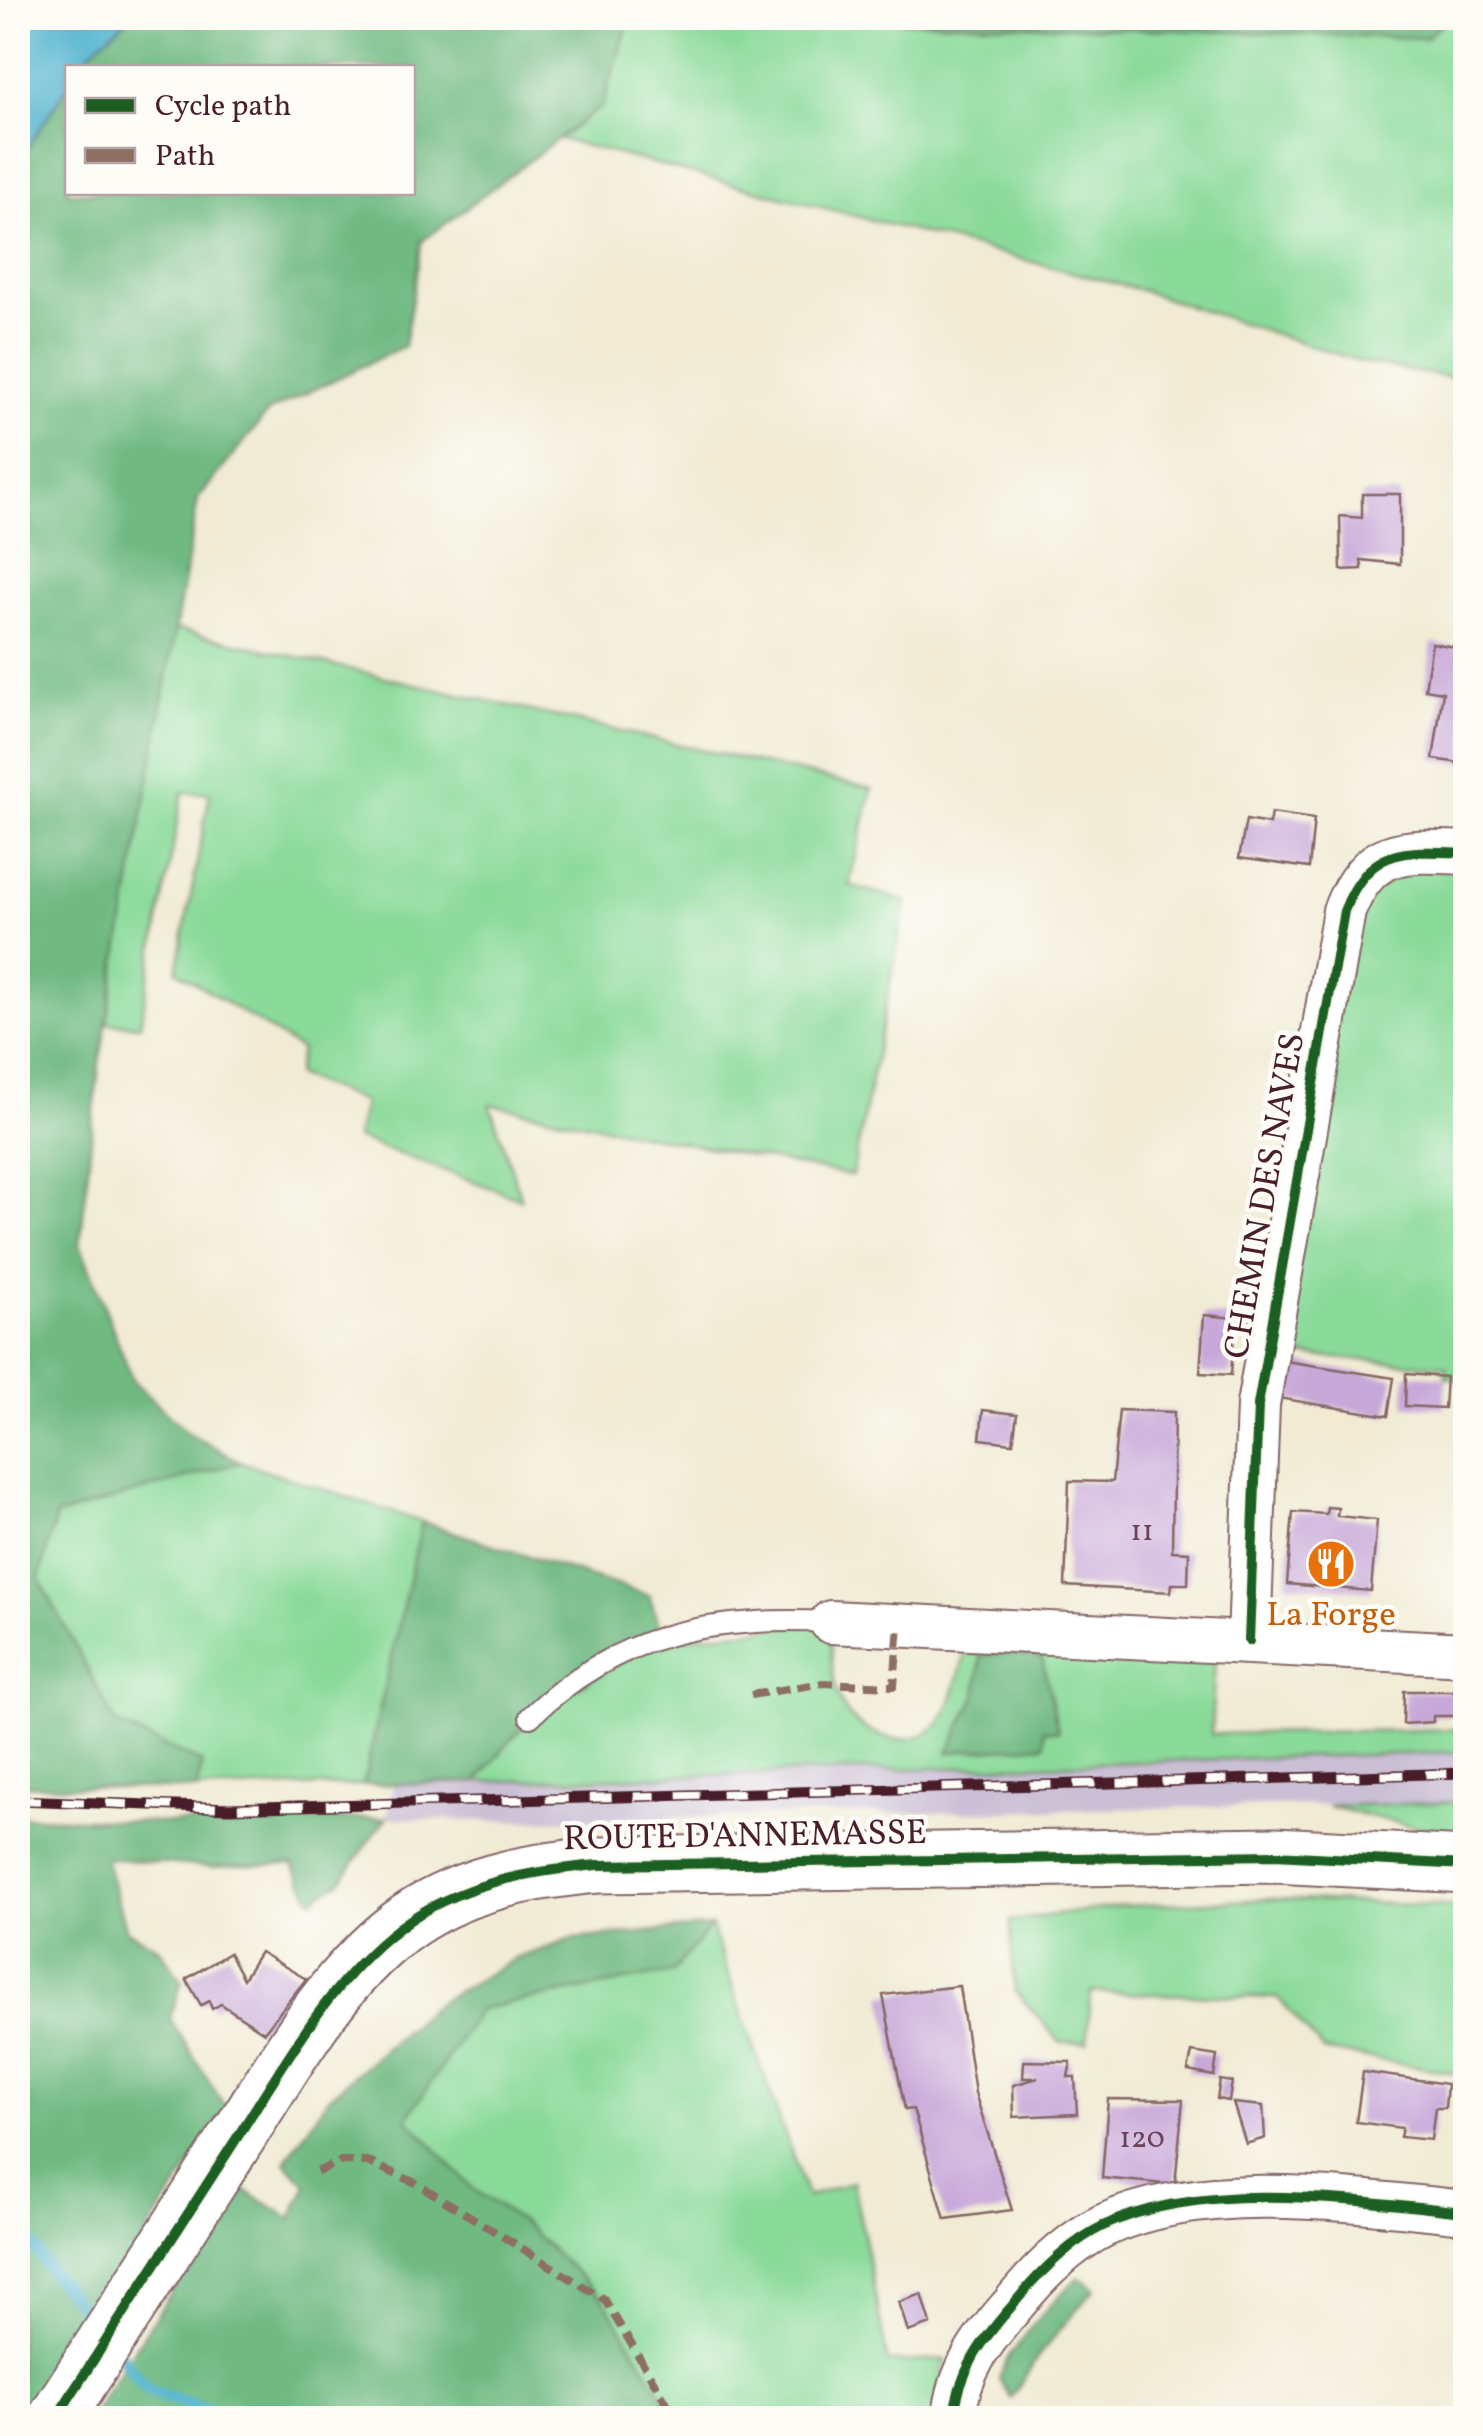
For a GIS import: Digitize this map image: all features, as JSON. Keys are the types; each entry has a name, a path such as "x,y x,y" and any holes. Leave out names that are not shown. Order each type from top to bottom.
{"main road":[{"name":"ROUTE D'ANNEMASSE","path":"56,2418 334,1994 400,1927 435,1906 498,1880 538,1870 598,1865 1275,1855 1466,1864"}],"street":[{"name":"CHEMIN DES NAVES","path":"1248,1642 1258,1404 1344,910 1367,871 1392,854 1466,853"},
{"path":"831,1622 1466,1654"},
{"path":"954,2418 976,2348 1036,2277 1102,2226 1211,2201 1292,2198 1466,2212"}],"lane":[{"path":"530,1716 583,1671 644,1641 748,1622 831,1622"}],"shaded area":[{"path":"1465,1752 1465,1802 493,1821 386,1818 394,1785"}],"green space":[{"path":"129,18 630,18 602,106 422,241 404,346 268,412 198,499 99,1065 80,1244 133,1381 187,1432 241,1462 56,1516 39,1578 116,1724 202,1763 197,1790 18,1785 18,162 65,90 65,195 415,195 415,65 81,65 92,50"},
{"path":"630,18 814,18 1424,38 1448,18 1465,18 1465,380 1364,363 1144,291 559,139 602,106"},
{"path":"814,18 1448,18 1425,38"},
{"path":"175,629 872,789 849,885 906,901 852,1176 490,1104 521,1199 356,1138 364,1102 296,1075 301,1050 177,971 210,793 183,792 140,1025 106,1023"},
{"path":"1465,853 1465,1379 1446,1377 1446,1366 1266,1353 1355,887"},
{"path":"241,1462 422,1522 363,1785 197,1790 202,1763 116,1724 39,1578 56,1516"},
{"path":"422,1522 650,1596 662,1636 530,1717 476,1782 363,1785"},
{"path":"831,1622 834,1678 845,1709 855,1722 890,1738 916,1737 934,1728 949,1706 967,1651 981,1655 976,1696 949,1752 1043,1745 1044,1729 1058,1731 1036,1631 1216,1641 1211,1734 1465,1729 1465,1752 476,1782 530,1717 644,1641"},
{"path":"1013,1653 1042,1658 1058,1731 1044,1730 1044,1745 948,1752 976,1696 981,1655"},
{"path":"1465,1802 1465,1832 1419,1828 1328,1806"},
{"path":"18,1816 170,1823 386,1818 340,1882 312,1900 293,1864 210,1867 105,1858 126,1930 159,1948 182,1981 170,2019 227,2110 26,2418 18,2418"},
{"path":"1275,1899 1465,1907 1465,2075 1323,2050 1278,1998 1091,1992 1087,2042 1060,2042 1015,1991 1010,1921 1121,1906"},
{"path":"711,1926 807,2197 853,2182 888,2362 946,2360 932,2418 676,2418 604,2299 523,2223 473,2189 407,2118 480,2009 672,1972"},
{"path":"711,1926 672,1972 480,2009 407,2118 473,2189 523,2223 604,2299 676,2418 90,2418 239,2187 291,2218 307,2185 285,2162 328,2098 438,2002 515,1959 573,1939"},
{"path":"1078,2277 1095,2288 1042,2351 1011,2398 999,2379 1008,2358 1041,2315"}],"water":[{"path":"18,18 129,18 92,50 81,65 65,65 65,90 18,162"}],"building":[{"path":"1362,494 1400,494 1400,564 1361,560 1362,569 1341,570 1340,516 1362,518"},
{"path":"1432,643 1466,649 1466,764 1433,759 1443,692 1425,689"},
{"path":"1271,813 1314,819 1309,868 1239,858 1246,820 1269,824"},
{"path":"1204,1315 1235,1318 1231,1375 1200,1373"},
{"path":"1285,1361 1394,1378 1388,1416 1278,1398"},
{"path":"1406,1374 1446,1377 1444,1408 1405,1406"},
{"path":"983,1410 1017,1414 1013,1443 980,1439"},
{"path":"1119,1410 1174,1412 1172,1551 1189,1552 1188,1584 1172,1584 1171,1592 1065,1586 1069,1481 1112,1482"},
{"name":"La Forge","path":"1327,1507 1338,1508 1337,1516 1377,1520 1371,1591 1287,1584 1293,1512 1326,1514"},
{"path":"1404,1691 1466,1691 1466,1716 1433,1716 1433,1722 1403,1724"},
{"path":"260,1952 306,1979 264,2032 221,2004 212,2009 209,2001 201,2005 186,1979 229,1953 243,1979"},
{"path":"959,1986 975,2093 1012,2210 945,2219 913,2109 905,2110 883,1995"},
{"path":"1192,2052 1217,2056 1214,2076 1188,2071"},
{"path":"1024,2061 1071,2062 1068,2077 1075,2077 1077,2114 1014,2117 1013,2085 1038,2078 1023,2078"},
{"path":"1363,2072 1447,2084 1445,2108 1435,2108 1431,2140 1400,2137 1402,2128 1356,2122"},
{"path":"1220,2080 1232,2082 1229,2101 1217,2099"},
{"path":"1108,2099 1183,2100 1175,2185 1102,2178"},
{"path":"1233,2103 1263,2106 1265,2138 1246,2144"},
{"path":"922,2294 931,2324 908,2332 899,2302"}],"waterway":[{"path":"18,2224 50,2271 100,2330"},
{"path":"115,2349 149,2391 234,2418"}],"railway":[{"path":"18,1800 229,1808 1466,1773"}],"marked path":[{"path":"751,1695 823,1683 894,1686 899,1625"},
{"path":"317,2172 341,2161 368,2162 416,2183 604,2299 676,2418"}],"cycle path":[{"path":"1249,1641 1258,1405 1344,911 1365,874 1392,856 1466,853"},
{"path":"56,2418 327,2001 373,1950 399,1928 444,1900 469,1890 519,1876 598,1865 1275,1855 1466,1865"},
{"path":"954,2418 966,2371 991,2331 1053,2261 1103,2226 1143,2211 1234,2198 1330,2199 1466,2212"}],"place":[{"name":"La Forge","path":"1331,1564"}]}
